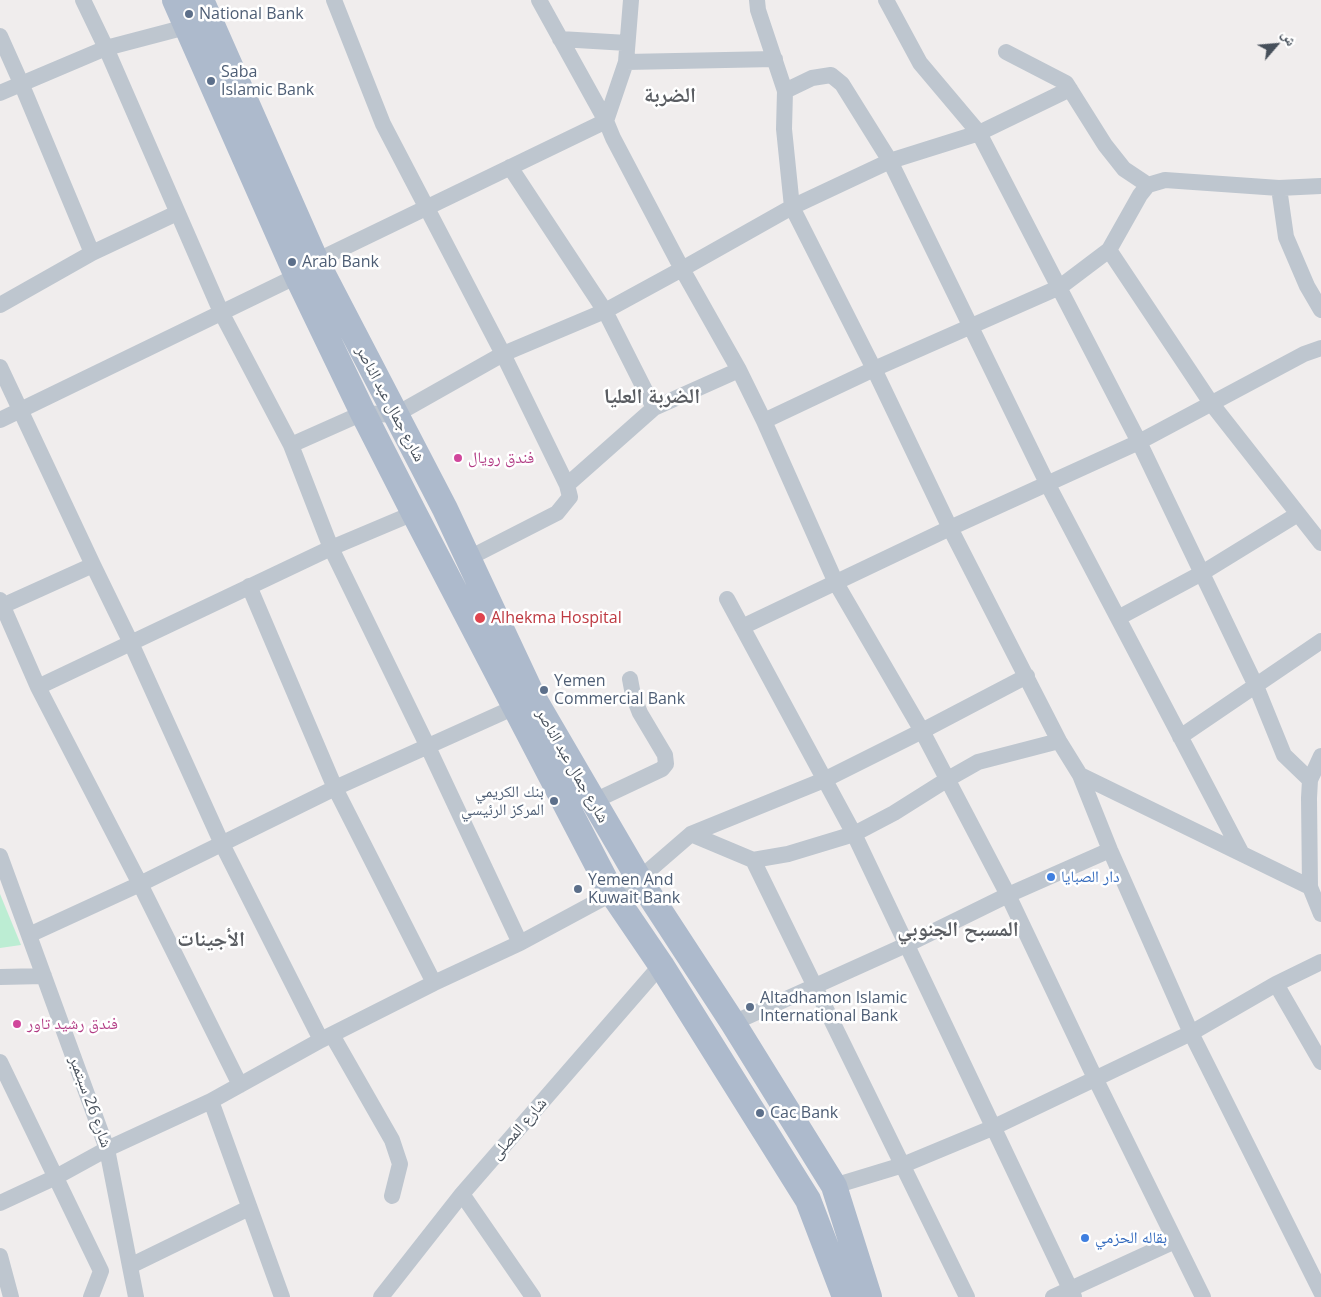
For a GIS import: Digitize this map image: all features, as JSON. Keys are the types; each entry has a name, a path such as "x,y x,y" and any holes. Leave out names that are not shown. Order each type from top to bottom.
{"main road":[{"name":"شارع جمال عبد الناصر","path":"174,0 307,269 395,415 445,509 534,699 592,802 639,879 733,1023 834,1186 869,1297"},
{"name":"شارع جمال عبد الناصر","path":"201,0 363,413 612,893 661,965 808,1200 845,1297"}],"street":[{"path":"83,0 106,48 220,312 291,445 331,548 428,747 520,943"},
{"path":"334,0 382,124 502,354 567,485 570,497 557,513 467,558"},
{"path":"539,0 606,121 613,138 682,269 739,370 764,421 836,583 922,731 1008,895 1095,1078 1204,1297"},
{"path":"0,420 307,269 426,208 606,121 626,62 631,0"},
{"path":"757,0 758,10 785,91 784,128 792,207 874,368 950,528 1059,741 1080,775 1110,850 1191,1033 1321,1292"},
{"path":"886,0 920,63 979,133 1139,442 1256,686 1284,755 1310,780"},
{"path":"0,93 106,48 186,27"},
{"path":"0,36 22,83 92,253"},
{"path":"560,39 627,43"},
{"path":"1006,52 1066,83 1105,145 1124,169 1148,185"},
{"path":"626,62 774,59"},
{"path":"785,91 812,78 830,76 842,84 890,161 1047,483 1242,854"},
{"path":"291,445 363,413 395,415 502,354 605,311 792,207 890,161 979,133 1070,89"},
{"path":"510,167 605,311 654,408"},
{"path":"764,421 874,368 1060,287 1109,250 1140,195 1148,185 1164,180 1279,188 1321,186"},
{"path":"1279,188 1286,237 1307,286 1321,310"},
{"path":"0,305 92,253 176,213"},
{"path":"1109,250 1211,403 1321,543"},
{"path":"742,627 950,528 1139,442 1304,354 1321,348"},
{"path":"0,367 131,643 222,844 327,1038 392,1140 400,1164 392,1196"},
{"path":"567,485 654,408 739,370"},
{"path":"38,687 331,548 414,513"},
{"path":"1118,618 1202,573 1298,514"},
{"path":"93,565 1,604 38,687 140,884 240,1086"},
{"path":"249,586 335,788 434,984"},
{"path":"727,599 854,834 1072,1293"},
{"path":"1180,737 1321,641"},
{"path":"1,1201 56,1178 108,1149 211,1101 327,1038 520,943 639,879 690,834 824,780 1027,676"},
{"path":"592,802 662,769 666,764 665,756 640,713 633,695 630,679"},
{"path":"29,935 140,884 335,788 515,707"},
{"path":"690,834 753,860 788,854 854,834 894,813 978,762 1059,741"},
{"path":"1321,756 1310,780 1310,887 1321,914"},
{"path":"1080,775 1310,887"},
{"path":"733,1023 906,945 1008,895 1110,850"},
{"name":"شارع 26 سبتمبر","path":"0,856 108,1149 136,1297"},
{"path":"753,860 967,1297"},
{"path":"834,1186 903,1165 992,1128 1191,1033 1276,984 1321,962"},
{"name":"شارع المصلى","path":"391,1293 462,1194 661,965"},
{"path":"0,977 44,976"},
{"path":"1276,984 1321,1062"},
{"path":"0,1062 4,1080 56,1178 101,1272 91,1297"},
{"path":"211,1101 282,1297"},
{"path":"462,1194 533,1297"},
{"path":"130,1266 249,1208"},
{"path":"1053,1297 1072,1293 1175,1241"},
{"path":"0,1256 11,1297"}],"green space":[{"path":"0,894 21,945 0,948"}],"place":[{"name":"National Bank","path":"189,14"},
{"name":"Saba Islamic Bank","path":"211,81"},
{"name":"Arab Bank","path":"292,262"},
{"name":"فندق رويال","path":"458,458"},
{"name":"Alhekma Hospital","path":"480,618"},
{"name":"Yemen Commercial Bank","path":"544,690"},
{"name":"بنك الكريمي المركز الرئيسي","path":"554,801"},
{"name":"دار الصبايا","path":"1051,877"},
{"name":"Yemen And Kuwait Bank","path":"578,889"},
{"name":"Altadhamon Islamic International Bank","path":"750,1007"},
{"name":"فندق رشيد تاور","path":"17,1024"},
{"name":"Cac Bank","path":"760,1113"},
{"name":"بقاله الحزمي","path":"1085,1238"}],"district":[{"name":"الضربة","path":"670,96"},
{"name":"الضربة العليا","path":"652,397"},
{"name":"المسبح الجنوبي","path":"958,930"},
{"name":"الأجينات","path":"211,940"}]}
